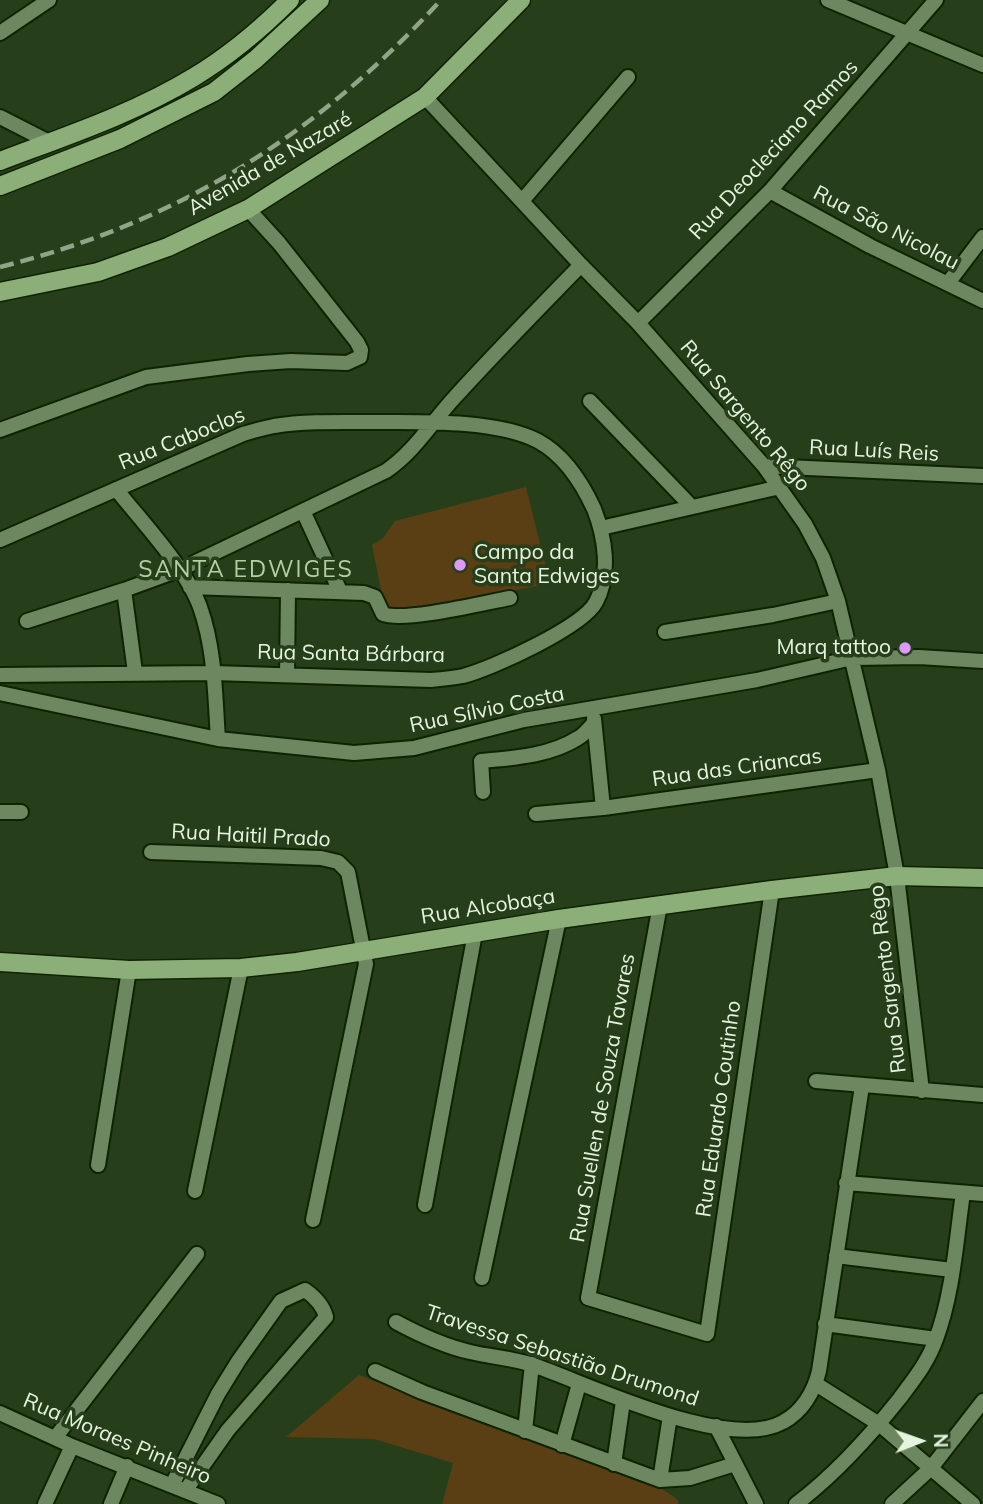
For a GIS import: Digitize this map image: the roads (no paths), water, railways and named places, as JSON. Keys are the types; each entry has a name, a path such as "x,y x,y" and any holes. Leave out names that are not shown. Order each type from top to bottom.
{"main road":[{"path":"0,161 108,120 192,78 227,55 290,0"},
{"path":"0,186 120,139 214,92 256,59 320,0"},
{"name":"Avenida de Nazaré","path":"0,292 97,272 169,247 248,209 425,97 521,0"},
{"path":"44,144 33,160 40,166 52,167"},
{"name":"Rua Alcobaça","path":"0,962 129,970 241,968 297,962 559,919 772,890 897,876 983,878"}],"street":[{"path":"0,33 49,0"},
{"path":"828,0 983,65"},
{"name":"Rua Deocleciano Ramos","path":"638,323 770,191 936,0"},
{"path":"522,201 628,77"},
{"name":"Rua Sargento Rêgo","path":"425,97 638,323 764,466 805,524 822,558 838,601 877,770 897,876 922,1091"},
{"path":"0,117 44,144"},
{"name":"Rua São Nicolau","path":"770,191 870,246 983,301"},
{"path":"0,430 146,377 291,361 347,363 360,357 361,350 357,342 279,243 248,209"},
{"path":"948,284 983,237"},
{"path":"27,621 179,570 386,471 405,458 419,443 432,422 518,328 581,265"},
{"path":"590,401 692,507"},
{"name":"Rua Caboclos","path":"0,540 243,434 274,426 315,422 432,422"},
{"name":"Rua Santa Bárbara","path":"0,675 135,672 431,680 462,676 491,667 583,617 595,604 604,582 604,551 601,528 590,501 565,461 538,441 514,432 432,422"},
{"name":"Rua Luís Reis","path":"764,466 983,476"},
{"path":"601,528 780,487"},
{"path":"116,489 190,587 204,622 214,673 218,739"},
{"path":"303,511 340,591"},
{"path":"190,587 370,594 375,597 383,614 395,616 510,598"},
{"path":"124,590 135,672"},
{"path":"287,675 288,590"},
{"path":"665,632 773,615 838,601"},
{"name":"Rua Sílvio Costa","path":"0,693 218,739 354,753 414,748 524,720 594,716 852,658 919,657 983,661"},
{"path":"483,792 481,761 528,756 551,749 578,738 594,716"},
{"path":"594,716 603,808"},
{"name":"Rua das Criancas","path":"536,814 603,808 877,770"},
{"path":"0,812 21,812"},
{"name":"Rua Haitil Prado","path":"151,852 321,858 338,862 348,873 353,889 363,950"},
{"name":"Rua Eduardo Coutinho","path":"588,1298 707,1334 772,890"},
{"name":"Rua Suellen de Souza Tavares","path":"588,1298 660,905"},
{"path":"482,1278 559,919"},
{"path":"425,1205 475,933"},
{"path":"313,1220 366,964 363,950"},
{"path":"195,1191 241,968"},
{"path":"98,1165 129,970"},
{"path":"816,1081 983,1095"},
{"name":"Travessa Sebastião Drumond","path":"396,1322 435,1341 471,1353 532,1364 623,1401 670,1416 716,1426 752,1429 783,1422 797,1411 816,1384 862,1086"},
{"path":"846,1183 983,1194"},
{"path":"796,1504 824,1482 879,1424 923,1367 936,1339 952,1270 963,1193"},
{"path":"55,1438 197,1254"},
{"path":"836,1256 952,1270"},
{"path":"305,1290 315,1296 325,1310 326,1317 228,1430 186,1494 218,1394 239,1360 281,1301 305,1290"},
{"path":"825,1324 936,1339"},
{"path":"526,1431 532,1364"},
{"path":"375,1371 411,1388 660,1480 690,1478 735,1464"},
{"path":"562,1445 579,1384"},
{"path":"816,1384 879,1424 973,1504"},
{"path":"614,1464 623,1401"},
{"path":"892,1504 931,1468 983,1401"},
{"name":"Rua Moraes Pinheiro","path":"0,1413 72,1446 127,1466 186,1494 218,1504"},
{"path":"660,1480 670,1416"},
{"path":"716,1426 756,1504"},
{"path":"45,1504 72,1446"},
{"path":"111,1504 127,1466"}],"railway":[{"path":"0,267 65,248 127,225 186,198 241,167 294,132 345,92 394,48 441,0"}],"place":[{"name":"Campo da Santa Edwiges","path":"460,565"},
{"name":"Marq tattoo","path":"905,648"}],"district":[{"name":"SANTA EDWIGES","path":"246,570"}]}
